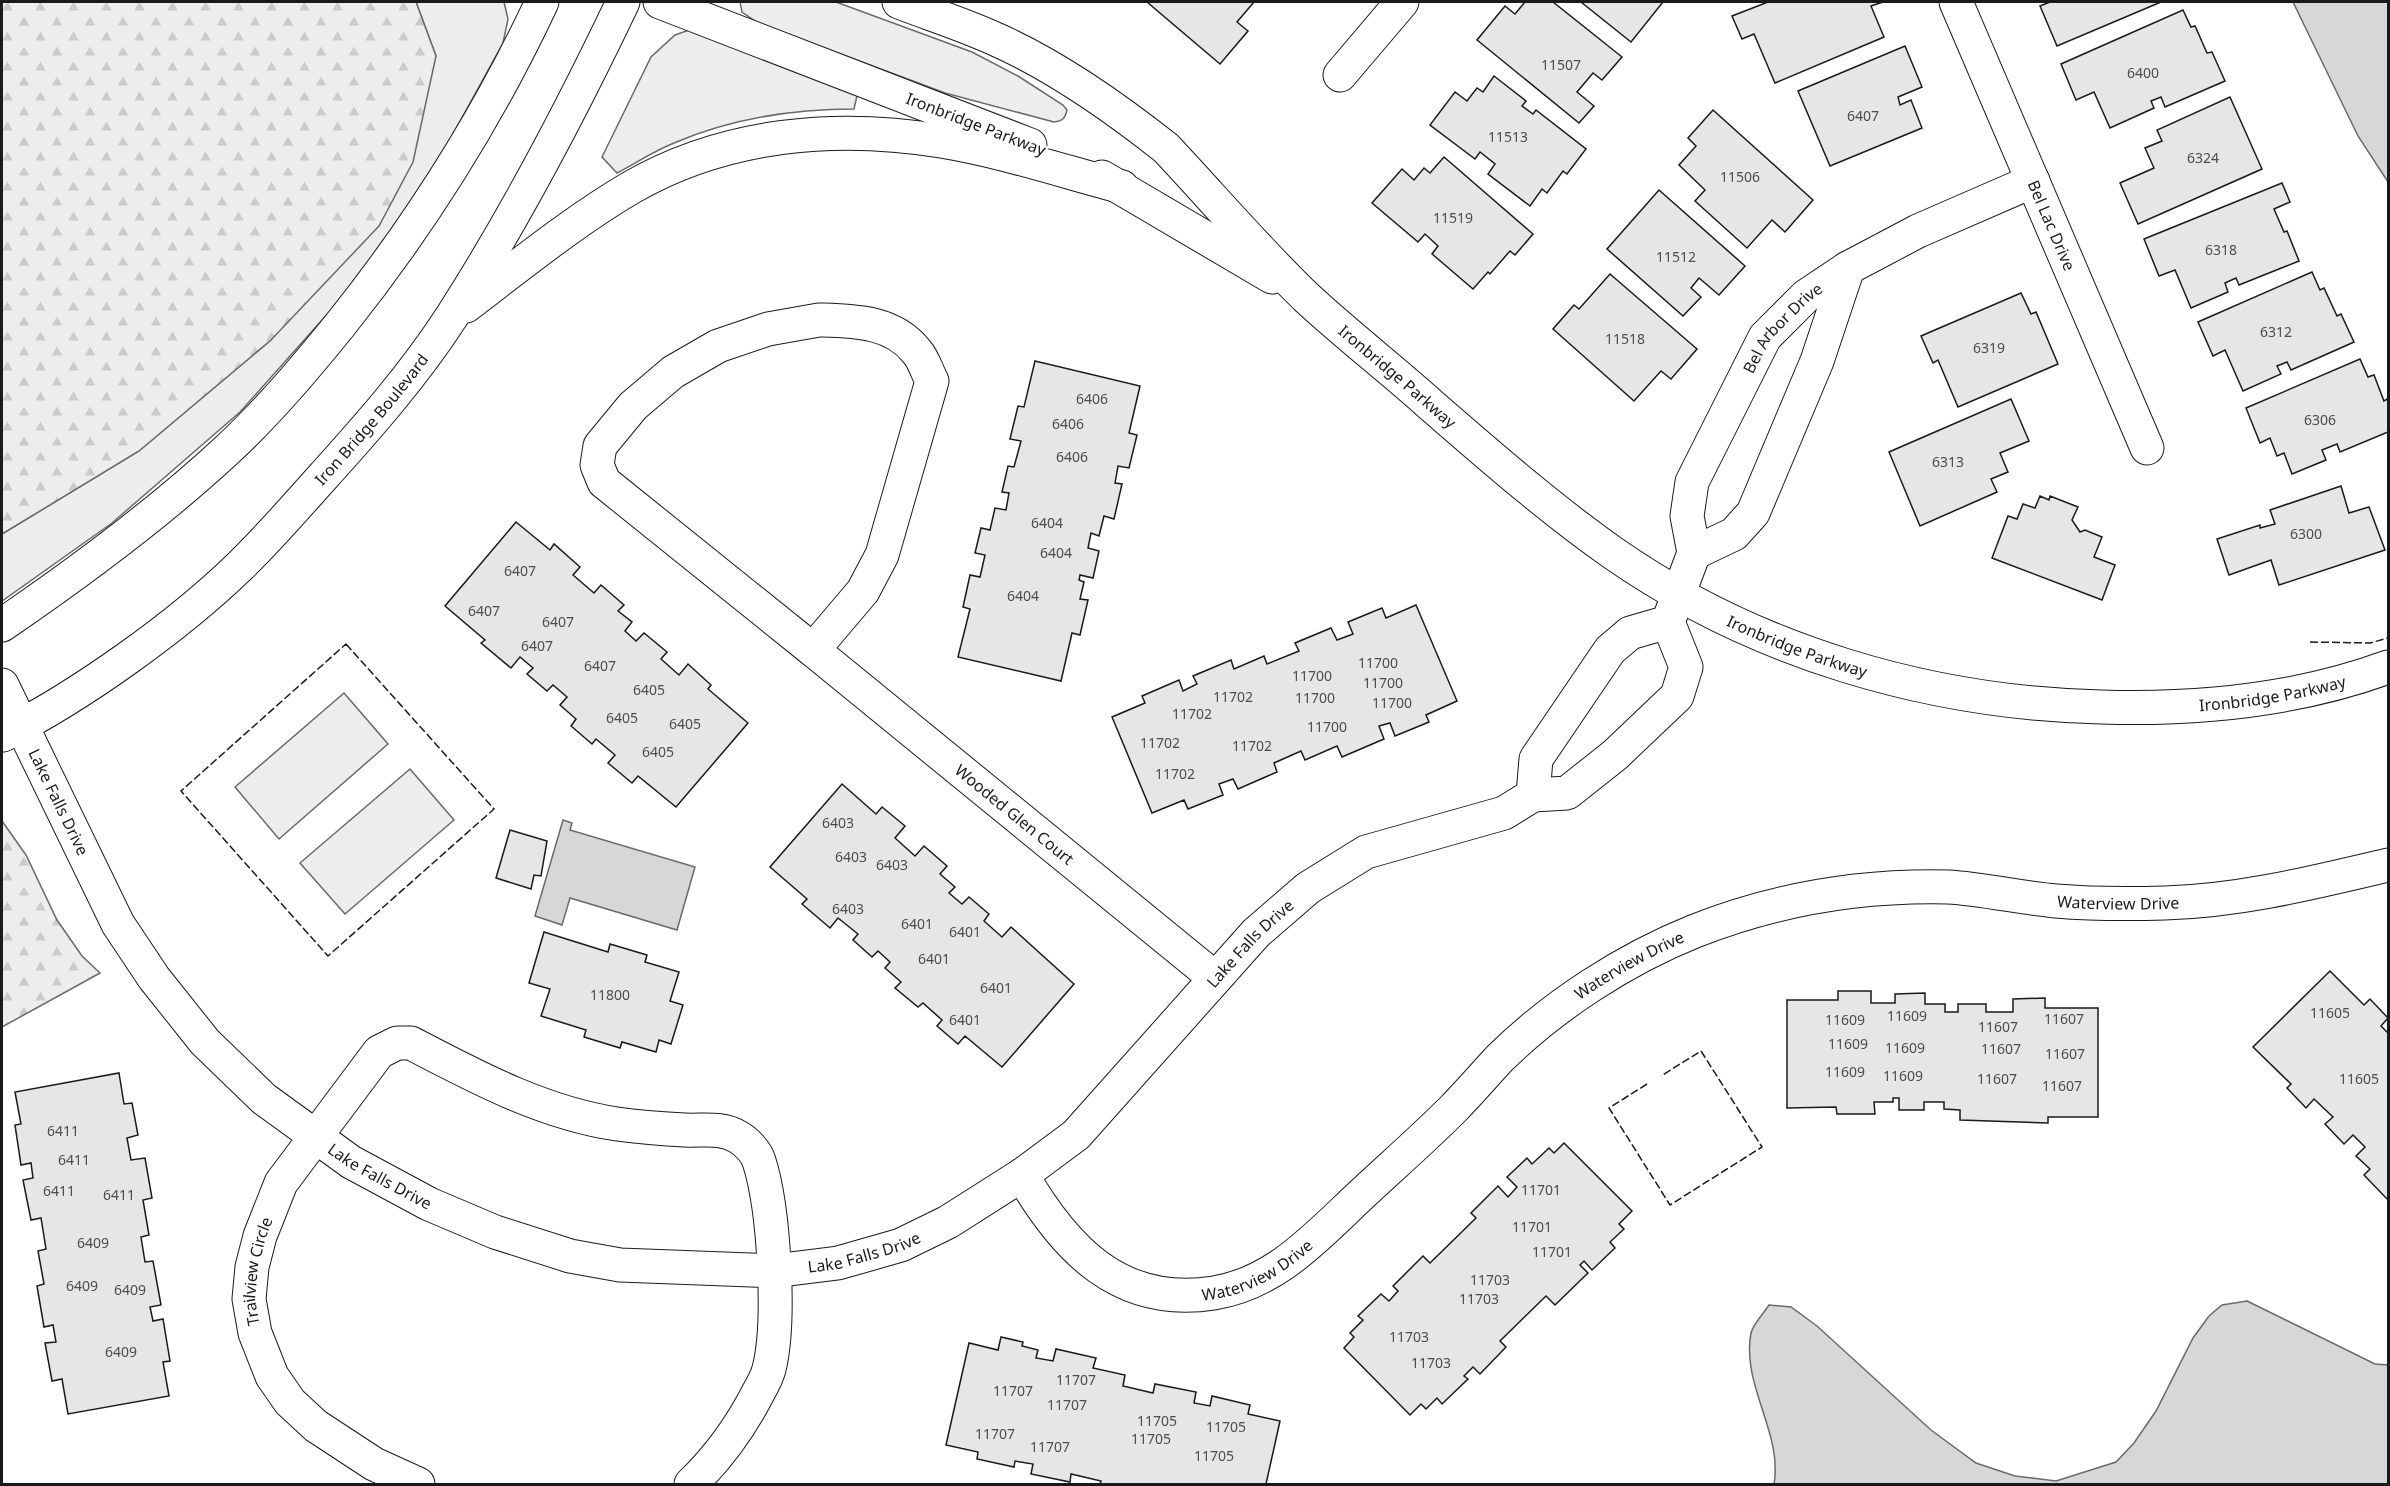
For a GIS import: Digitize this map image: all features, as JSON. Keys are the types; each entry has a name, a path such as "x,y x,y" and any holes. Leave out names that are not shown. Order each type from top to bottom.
{"street":[{"path":"2,625 82,571 158,512 229,448 297,378 379,276 452,168 517,55 542,2"},
{"name":"Iron Bridge Boulevard","path":"11,730 117,665 206,597 240,567 344,454 403,383 450,318 516,209 582,88 623,2"},
{"name":"Ironbridge Parkway","path":"660,2 1053,153 1122,187 1307,298"},
{"name":"Ironbridge Parkway","path":"899,2 994,38 1069,79 1166,148 1307,298 1560,514 1615,555 1673,608 1769,638 1859,670 1952,693 2045,706 2140,708 2212,704 2282,695 2367,675 2388,667"},
{"path":"1340,75 1402,2"},
{"name":"Bel Lac Drive","path":"1956,2 2147,448"},
{"path":"450,318 556,238 633,186 691,160 751,142 813,134 873,133 931,140 1122,187"},
{"name":"Bel Arbor Drive","path":"1694,553 1687,516 1692,482 1765,337 1806,296 1848,268 1918,231 2032,181"},
{"path":"1673,608 1630,633 1610,650 1536,759 1533,795 1567,793 1615,755 1677,696 1686,668 1673,608 1694,553 1734,534 1753,513 1817,361 1848,268"},
{"name":"Wooded Glen Court","path":"813,650 863,591 882,555 932,381 917,352 893,331 867,322 819,320 768,328 718,346 666,378 633,406 600,446 597,465 604,482 1215,978"},
{"name":"Lake Falls Drive","path":"2,685 11,730 118,924 154,978 205,1042 264,1099 351,1161 429,1204 495,1233 570,1256 620,1265 774,1270 838,1263 901,1245 948,1222 1022,1175 1076,1135 1257,933 1308,888 1366,852 1504,813 1533,795"},
{"name":"Waterview Drive","path":"1022,1175 1044,1212 1064,1239 1102,1271 1131,1286 1172,1294 1214,1293 1254,1281 1289,1261 1450,1112 1502,1056 1560,1008 1624,966 1691,932 1732,917 1804,897 1862,889 1951,887 2057,901 2168,903 2279,890 2388,865"},
{"name":"Trailview Circle","path":"418,1485 374,1464 316,1426 290,1402 272,1376 255,1333 249,1299 252,1267 260,1236 281,1183 379,1052 397,1043 411,1043 483,1081 548,1107 616,1124 721,1131 738,1137 751,1148 758,1160 772,1234 774,1270"},
{"path":"691,1485 717,1459 744,1422 769,1370 773,1340 774,1270"}],"green space":[{"path":"2,2 416,2 436,56 413,162 379,226 271,340 139,451 2,534"},
{"path":"416,2 504,2 508,19 503,43 431,174 347,292 240,412 112,523 2,601 2,534 139,451 271,340 436,56"},
{"path":"740,2 836,2 972,52 1018,76 1063,105 1067,110 1066,113 1063,119 1054,122 945,93 758,23 742,12"},
{"path":"689,30 859,87 854,109 785,113 717,128 667,146 617,173 602,157 651,57 675,35"},
{"path":"344,693 388,744 279,839 235,787"},
{"path":"410,769 454,820 345,914 300,863"},
{"path":"2,821 26,855 57,920 82,956 100,973 2,1027"}],"shaded area":[{"path":"2293,2 2388,2 2388,182 2358,136"},
{"path":"563,820 572,823 570,830 695,867 677,930 570,898 562,925 535,916"},
{"path":"2247,1301 2375,1364 2388,1365 2388,1484 1774,1484 1773,1446 1756,1390 1749,1352 1752,1330 1769,1305 1791,1307 1817,1326 1931,1430 1976,1463 2015,1476 2056,1481 2116,1462 2134,1443 2156,1411 2193,1338 2209,1316 2222,1305"}],"building":[{"path":"1147,2 1254,2 1237,22 1248,31 1220,64"},
{"path":"1525,2 1553,2 1622,57 1602,80 1593,73 1577,92 1594,106 1579,123 1477,40 1505,6 1515,14"},
{"path":"1581,2 1663,2 1631,42"},
{"path":"1768,2 1883,2 1871,6 1884,37 1775,83 1754,34 1742,39 1732,16"},
{"path":"2050,2 2161,2 2057,46 2040,6"},
{"path":"2183,10 2191,27 2195,26 2207,53 2212,52 2225,81 2165,107 2161,97 2151,101 2154,108 2110,128 2094,92 2076,100 2061,64"},
{"path":"1905,46 1922,87 1898,97 1900,105 1911,100 1922,128 1830,166 1798,91"},
{"path":"1494,76 1526,101 1522,106 1533,114 1536,110 1586,149 1567,174 1563,171 1547,193 1542,189 1530,206 1488,174 1495,164 1480,152 1475,159 1430,125 1455,92 1467,101 1477,88 1483,92"},
{"path":"2230,97 2262,169 2138,224 2120,183 2154,168 2145,148 2162,141 2157,130"},
{"path":"1713,110 1813,200 1785,232 1772,220 1747,248 1695,201 1705,190 1679,165 1696,146 1688,138"},
{"path":"1444,157 1533,234 1515,255 1510,251 1473,289 1432,254 1438,246 1425,234 1418,242 1372,203 1402,169 1414,180 1424,168 1430,173"},
{"path":"2282,183 2290,202 2274,209 2284,232 2287,231 2299,261 2239,285 2236,278 2225,283 2228,292 2191,308 2175,270 2159,276 2144,239"},
{"path":"1659,190 1745,266 1719,295 1699,278 1691,288 1701,297 1683,316 1607,249"},
{"path":"2312,272 2320,290 2324,288 2337,316 2341,314 2354,342 2291,370 2287,362 2277,366 2281,374 2243,391 2225,350 2213,356 2198,322"},
{"path":"1610,274 1697,349 1671,379 1661,371 1634,401 1553,329 1574,305 1579,309"},
{"path":"2021,293 2031,314 2036,312 2058,364 1958,407 1938,360 1933,363 1921,336"},
{"path":"2360,359 2368,377 2374,375 2384,401 2387,399 2388,432 2340,452 2337,444 2322,450 2326,460 2292,474 2284,453 2277,456 2270,438 2260,443 2246,408"},
{"path":"1035,361 1140,386 1129,433 1137,435 1129,468 1118,466 1115,483 1122,484 1114,519 1104,516 1099,536 1091,533 1088,548 1099,551 1093,578 1080,575 1079,580 1084,582 1080,599 1088,600 1080,635 1072,633 1061,681 958,657 970,609 963,607 970,575 980,577 985,555 975,553 981,528 990,530 995,508 1006,510 1009,493 1002,492 1008,466 1014,467 1021,441 1010,439 1018,406 1024,407"},
{"path":"2011,399 2029,441 2000,453 2008,472 1991,479 1997,492 1920,526 1889,452"},
{"path":"2341,486 2349,513 2369,507 2385,550 2279,585 2271,560 2229,575 2217,539 2260,525 2260,528 2275,524 2270,510"},
{"path":"2040,496 2049,500 2050,496 2078,507 2072,520 2080,532 2085,530 2102,537 2094,557 2115,565 2102,600 1992,558 2008,516 2017,519 2023,504 2035,508"},
{"path":"516,522 550,550 554,544 580,567 573,575 594,593 601,585 624,605 618,611 632,622 625,631 636,641 644,633 667,652 661,659 679,675 688,664 711,685 708,689 748,723 676,807 638,776 632,783 608,763 615,755 596,739 592,744 571,726 576,719 560,705 567,697 553,685 547,691 527,674 533,668 520,657 511,668 481,643 485,640 445,606"},
{"path":"1416,605 1457,701 1426,715 1429,722 1395,736 1390,723 1379,726 1384,739 1342,757 1337,746 1305,760 1301,751 1274,763 1277,772 1238,789 1233,779 1219,784 1223,795 1188,809 1184,800 1152,813 1112,717 1145,703 1142,696 1179,680 1183,691 1197,684 1193,676 1231,660 1234,669 1264,656 1267,664 1299,651 1295,643 1331,628 1337,640 1353,634 1348,622 1382,608 1386,618"},
{"path":"842,784 876,814 882,807 905,826 895,838 915,856 924,846 947,866 940,874 955,887 949,893 962,904 969,897 989,914 984,921 1002,937 1011,927 1074,984 1002,1067 965,1036 958,1044 937,1026 942,1020 923,1003 918,1007 895,988 901,982 885,968 890,962 878,951 872,957 853,940 858,934 838,918 830,928 802,904 807,899 770,867"},
{"path":"510,830 547,841 541,876 534,875 531,889 496,878"},
{"path":"544,932 608,952 610,944 647,955 645,962 679,972 670,1001 683,1005 671,1044 659,1040 656,1052 622,1042 620,1048 584,1037 586,1030 541,1016 550,989 529,983"},
{"path":"2330,971 2364,1005 2370,999 2388,1018 2381,1026 2388,1033 2388,1200 2364,1175 2370,1169 2356,1156 2365,1147 2353,1135 2344,1144 2325,1124 2333,1117 2314,1099 2306,1108 2287,1088 2291,1084 2253,1047"},
{"path":"1838,991 1871,991 1871,1003 1895,1003 1895,994 1925,993 1925,1004 1945,1004 1945,1012 1958,1012 1958,1004 1986,1004 1986,1012 2013,1012 2013,999 2045,998 2045,1008 2098,1008 2098,1117 2048,1117 2048,1123 1960,1120 1960,1110 1944,1109 1944,1102 1924,1102 1924,1110 1899,1110 1899,1098 1893,1098 1893,1102 1874,1102 1875,1114 1837,1114 1836,1107 1787,1108 1787,1000 1838,1000"},
{"path":"119,1073 124,1104 132,1103 138,1135 127,1138 131,1160 145,1158 152,1198 143,1200 149,1235 141,1237 145,1262 153,1261 161,1305 150,1307 153,1321 163,1319 170,1361 163,1362 169,1396 68,1414 62,1379 52,1381 45,1343 56,1342 53,1325 44,1327 37,1286 44,1284 38,1251 46,1249 41,1218 31,1220 23,1180 33,1178 31,1163 21,1165 15,1125 21,1124 15,1092"},
{"path":"1564,1143 1632,1211 1619,1224 1624,1229 1610,1242 1615,1248 1592,1270 1584,1261 1580,1265 1588,1273 1555,1305 1546,1296 1500,1341 1506,1347 1480,1374 1473,1367 1464,1376 1468,1379 1442,1404 1437,1398 1426,1409 1421,1404 1410,1415 1344,1348 1354,1337 1350,1333 1363,1320 1358,1316 1381,1294 1389,1301 1398,1291 1393,1286 1423,1256 1430,1263 1476,1218 1471,1213 1498,1186 1508,1197 1517,1187 1507,1177 1527,1158 1532,1164 1549,1148 1554,1153"},
{"path":"1001,1337 1023,1342 1022,1346 1038,1350 1036,1358 1053,1361 1056,1349 1096,1358 1093,1368 1125,1375 1123,1386 1153,1393 1155,1384 1196,1392 1194,1403 1210,1406 1212,1396 1250,1405 1248,1414 1280,1421 1266,1484 1100,1484 1101,1481 1071,1474 1070,1482 1031,1474 1033,1464 1015,1461 1014,1467 977,1459 978,1452 946,1445 969,1343 998,1350"}],"fence":[{"path":"2310,642 2370,643 2388,638"},
{"path":"346,644 494,809 328,956 181,791 346,644"},
{"path":"1647,1084 1609,1108 1670,1205 1762,1147 1701,1051 1661,1076"}]}
